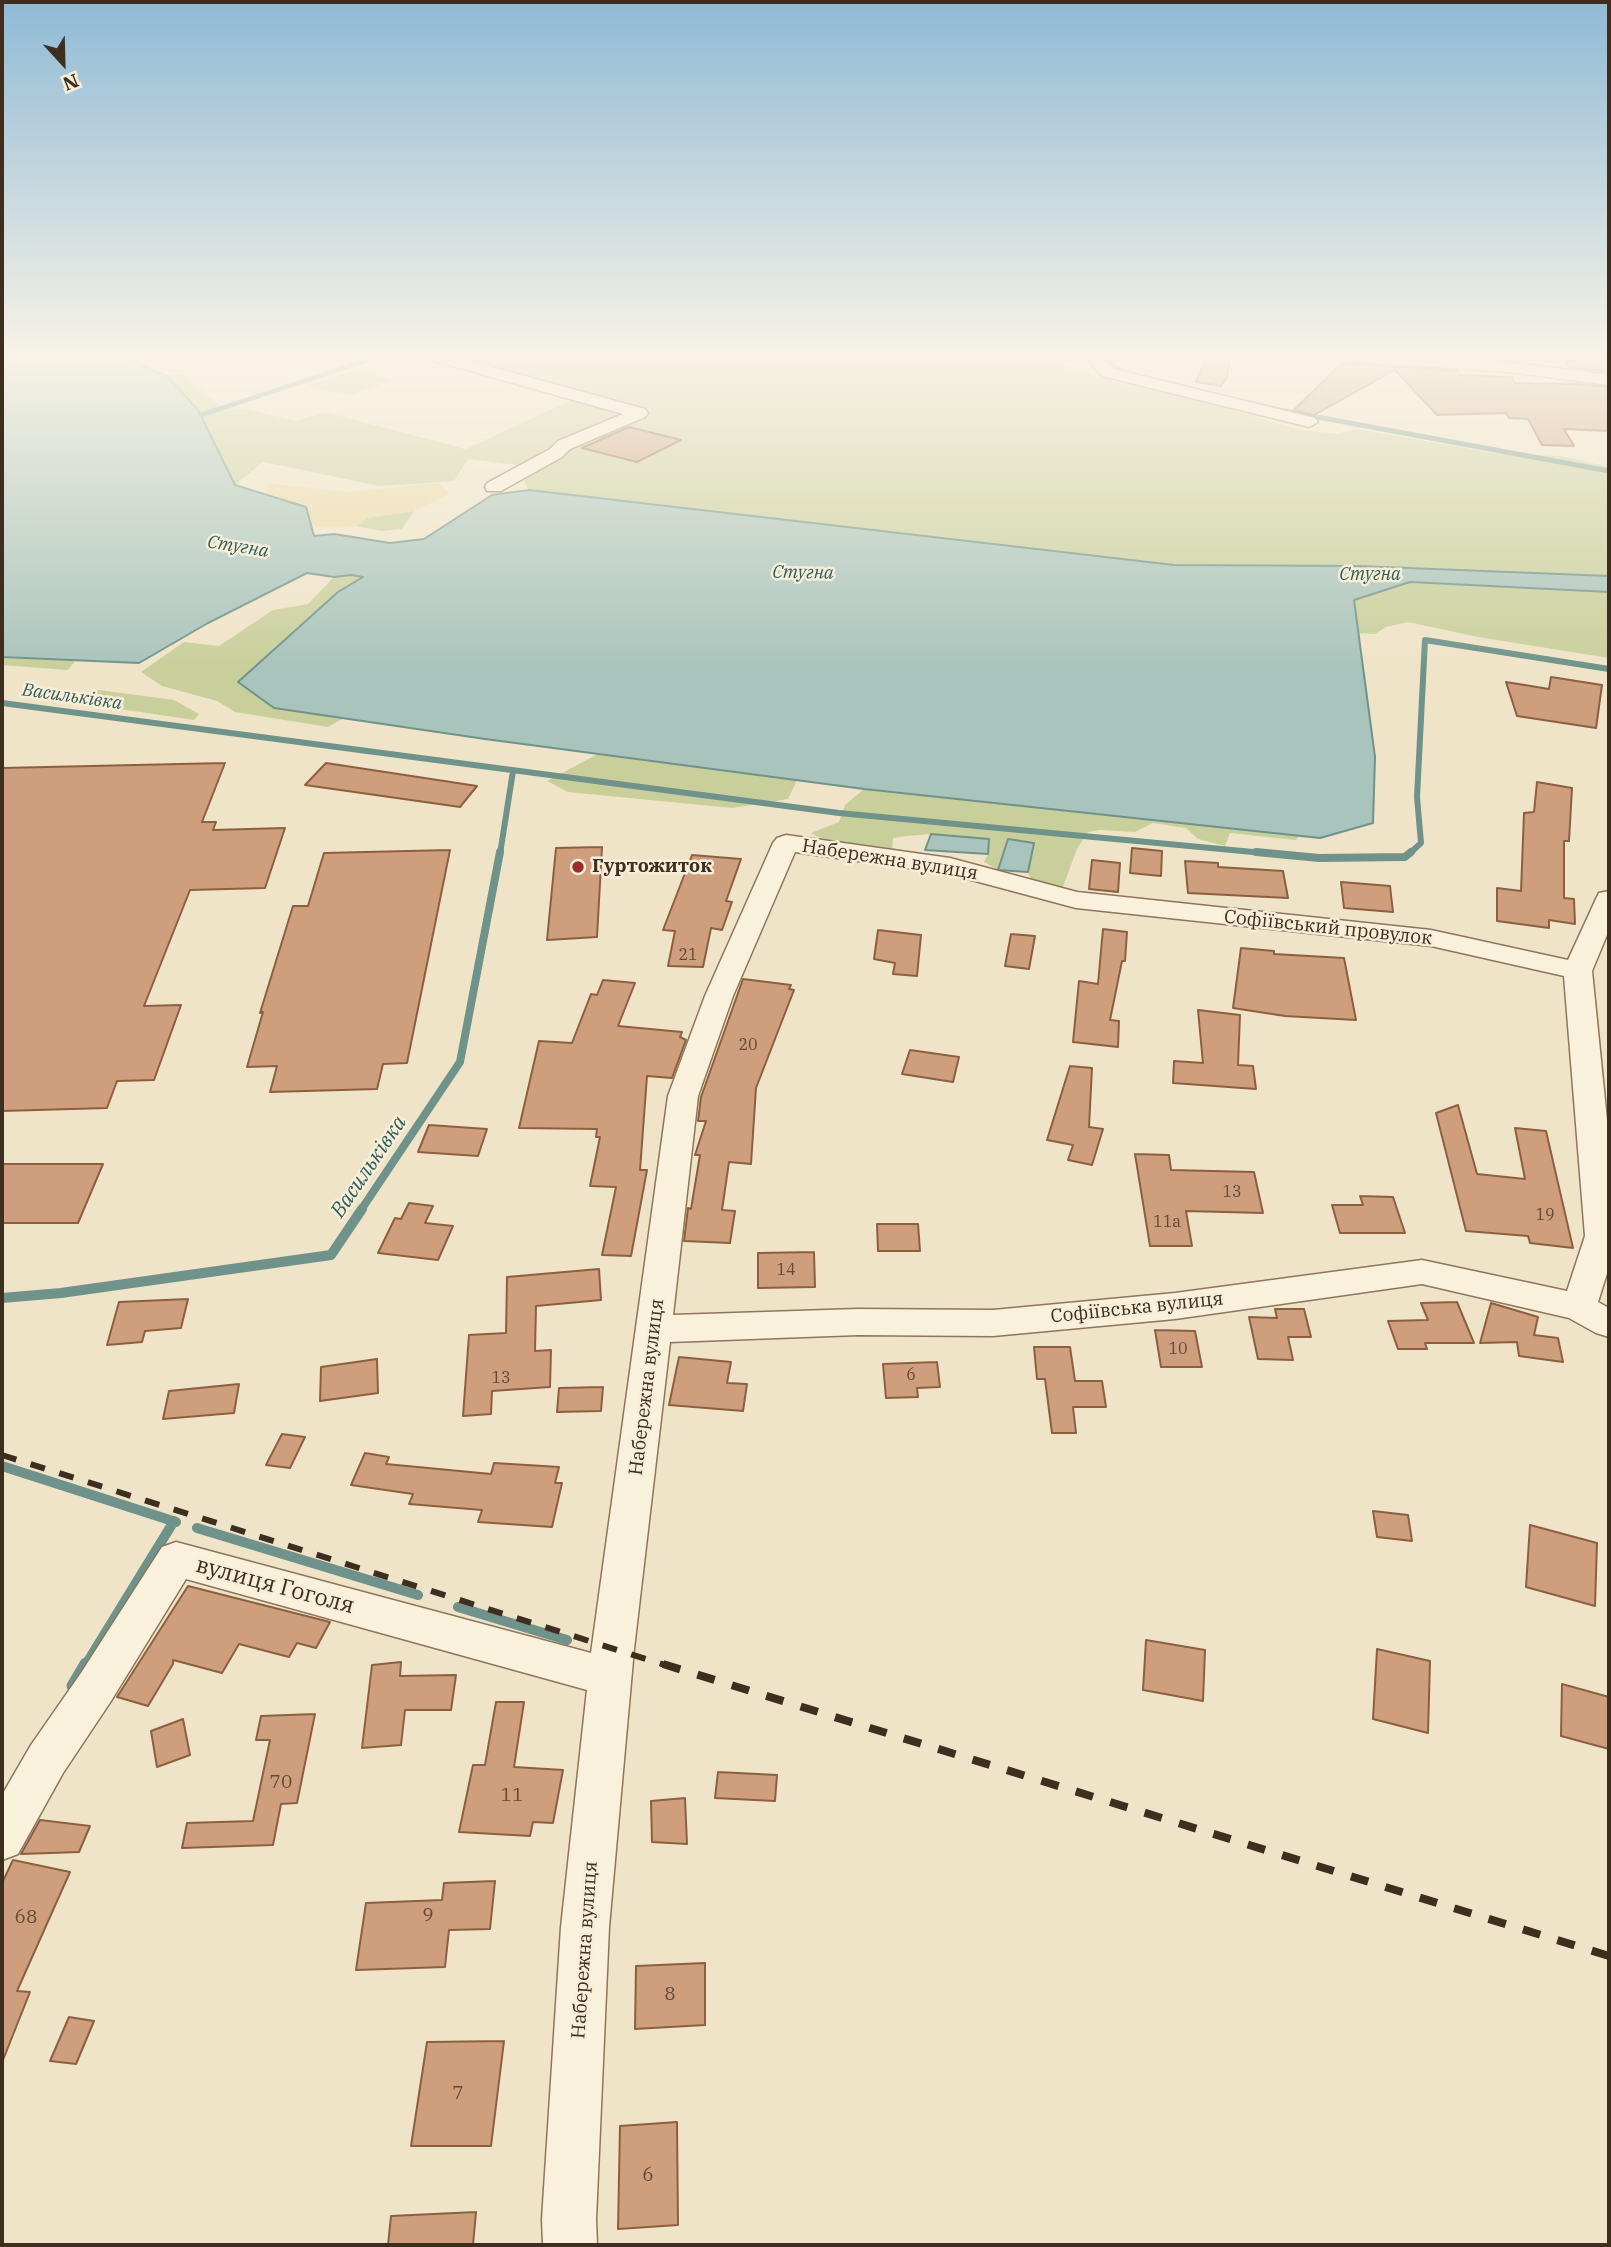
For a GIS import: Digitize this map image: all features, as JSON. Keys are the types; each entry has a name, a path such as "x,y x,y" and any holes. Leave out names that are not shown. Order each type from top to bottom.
{"street":[{"path":"494,486 543,460"},
{"name":"Набережна вулиця","path":"569,2245 584,1927 610,1677 684,1096 719,996 786,843 950,866 1076,900"},
{"path":"1579,1307 1602,1236 1596,1021 1578,971 1609,899"},
{"name":"Софіївський провулок","path":"1076,900 1431,938 1578,971"},
{"name":"Софіївська вулиця","path":"656,1329 858,1322 993,1323 1175,1306 1422,1272 1579,1307 1609,1324"},
{"name":"вулиця Гоголя","path":"2,1838 47,1759 96,1688 176,1559 610,1677"}],"green space":[{"path":"223,460 467,460 454,481 380,486 263,462 235,485"},
{"path":"475,460 1578,460 1609,467 1609,576 1358,566 1174,565 529,490 516,465"},
{"path":"414,511 402,529 381,531 356,526 367,518"},
{"path":"334,577 364,577 338,592 238,682 274,708 344,718 328,727 235,712 217,701 162,686 141,672 184,642 219,646 273,610 308,604"},
{"path":"1410,582 1609,588 1609,658 1478,637 1408,622 1386,627 1375,634 1357,633 1354,600"},
{"path":"2,657 75,661 68,670 2,665"},
{"path":"99,690 174,700 199,714 194,720 66,701"},
{"path":"598,754 797,780 788,799 732,808 568,792 547,781"},
{"path":"864,789 1307,825 1296,840 1230,833 1225,846 1198,839 1186,828 1153,823 1135,832 1088,832 1077,849 1062,889 1033,884 1028,872 1033,842 1008,839 998,870 984,862 988,854 988,839 931,834 906,836 893,838 892,852 826,841 811,833 839,822 845,805"}],"sand":[{"path":"269,483 347,492 439,483 449,494 414,511 367,518 356,526 311,527 306,507 265,492"}],"water":[{"name":"Стугна","path":"2,460 223,460 235,485 306,507 314,536 334,534 390,543 424,539 492,495 529,490 1174,565 1358,566 1609,576 1609,592 1410,582 1354,600 1375,757 1373,823 1320,838 864,789 485,739 274,708 238,682 338,592 363,577 351,575 334,577 307,573 208,623 139,663 2,657"},
{"path":"931,834 989,839 988,854 925,850"},
{"path":"1008,839 1034,843 1028,872 998,870"}],"building":[{"path":"1551,677 1602,685 1596,728 1517,716 1506,682 1549,689"},
{"path":"225,763 202,822 216,822 213,830 285,828 265,888 190,890 144,1006 181,1005 154,1080 117,1081 107,1108 2,1111 2,768"},
{"path":"326,763 477,786 460,807 305,785"},
{"path":"1537,782 1572,788 1569,841 1564,841 1564,898 1574,899 1575,924 1549,920 1549,928 1497,921 1497,888 1521,891 1524,813 1534,812"},
{"name":"Гуртожиток","path":"602,847 597,937 547,940 556,848"},
{"path":"1132,848 1162,851 1161,876 1130,873"},
{"path":"450,850 407,1063 383,1064 377,1089 270,1092 277,1066 247,1067 263,1012 260,1013 293,906 308,906 324,853"},
{"path":"692,855 741,859 726,901 732,902 722,930 711,928 703,967 668,966 675,931 663,930"},
{"path":"1092,860 1120,863 1118,892 1089,889"},
{"path":"1185,861 1218,863 1218,867 1283,871 1288,898 1188,893"},
{"path":"1341,882 1390,886 1393,912 1344,908"},
{"path":"1103,929 1127,932 1125,961 1122,961 1110,1020 1119,1021 1118,1047 1073,1042 1079,981 1098,984"},
{"path":"878,930 921,935 917,976 893,974 895,963 874,959"},
{"path":"1011,934 1035,936 1029,969 1005,966"},
{"path":"1241,948 1274,951 1274,954 1344,958 1356,1020 1285,1016 1233,1008"},
{"path":"743,979 791,985 789,989 794,990 756,1088 751,1164 729,1162 722,1210 735,1211 730,1243 684,1241 688,1208 691,1209 700,1155 695,1155 706,1121 698,1121 701,1097"},
{"path":"603,980 635,983 618,1026 682,1032 680,1037 686,1040 672,1078 647,1076 640,1170 647,1170 631,1256 602,1255 616,1187 590,1186 600,1137 596,1137 597,1129 519,1128 539,1041 572,1043 591,994 597,995"},
{"path":"1198,1010 1240,1015 1238,1065 1253,1066 1256,1089 1173,1083 1174,1061 1203,1063"},
{"path":"910,1050 959,1057 953,1082 902,1074"},
{"path":"1070,1066 1092,1068 1089,1127 1103,1129 1092,1165 1068,1160 1073,1145 1047,1140"},
{"path":"1458,1105 1477,1174 1525,1179 1515,1128 1546,1131 1573,1248 1530,1243 1528,1236 1466,1231 1436,1113"},
{"path":"429,1125 487,1129 478,1156 418,1152"},
{"path":"1135,1154 1169,1155 1171,1170 1254,1172 1263,1213 1186,1211 1192,1246 1150,1246"},
{"path":"2,1164 103,1164 78,1223 2,1223"},
{"path":"1360,1196 1393,1197 1405,1233 1340,1233 1332,1205 1363,1205"},
{"path":"409,1203 433,1206 425,1223 453,1226 438,1260 378,1253 395,1218 401,1219"},
{"path":"877,1224 918,1224 920,1251 878,1251"},
{"path":"814,1252 815,1287 758,1288 758,1253"},
{"path":"599,1269 601,1300 536,1306 535,1351 551,1350 550,1387 492,1391 491,1414 463,1416 469,1335 506,1333 507,1277"},
{"path":"188,1299 181,1328 145,1331 142,1342 107,1345 119,1302"},
{"path":"1457,1302 1474,1343 1425,1343 1427,1349 1398,1349 1388,1321 1428,1320 1421,1303"},
{"path":"1491,1303 1538,1317 1534,1335 1558,1338 1563,1362 1519,1356 1517,1342 1480,1343"},
{"path":"1275,1309 1304,1309 1311,1337 1288,1337 1293,1360 1258,1359 1249,1317 1277,1318"},
{"path":"1155,1330 1195,1331 1202,1367 1161,1367"},
{"path":"1034,1347 1070,1347 1075,1381 1102,1381 1106,1407 1073,1407 1076,1433 1052,1433 1045,1379 1037,1379"},
{"path":"679,1357 731,1362 727,1383 747,1384 743,1411 669,1405"},
{"path":"377,1359 378,1393 320,1401 321,1367"},
{"path":"937,1362 940,1387 917,1388 918,1397 886,1398 883,1364"},
{"path":"239,1384 234,1413 163,1419 169,1391"},
{"path":"603,1387 601,1411 557,1412 559,1388"},
{"path":"282,1434 305,1437 290,1468 266,1465"},
{"path":"365,1453 389,1457 386,1464 491,1474 494,1463 559,1467 555,1483 562,1483 552,1527 478,1522 482,1510 409,1504 413,1494 351,1485"},
{"path":"1373,1511 1408,1515 1412,1541 1377,1537"},
{"path":"1530,1525 1597,1543 1595,1606 1526,1587"},
{"path":"188,1586 330,1622 316,1648 297,1643 289,1657 239,1644 222,1673 173,1660 148,1706 117,1697"},
{"path":"1146,1640 1205,1650 1203,1701 1143,1690"},
{"path":"1377,1649 1430,1661 1428,1733 1373,1719"},
{"path":"401,1662 400,1676 456,1675 451,1710 405,1710 401,1745 362,1748 372,1665"},
{"path":"1562,1684 1609,1697 1609,1749 1561,1736"},
{"path":"496,1702 524,1702 514,1767 563,1770 553,1823 533,1822 530,1836 459,1832 473,1765 485,1765"},
{"path":"315,1714 297,1803 281,1804 273,1845 182,1848 187,1823 253,1821 270,1740 256,1740 261,1716"},
{"path":"183,1719 190,1755 157,1767 151,1731"},
{"path":"718,1772 777,1775 775,1801 715,1798"},
{"path":"685,1798 687,1844 652,1842 651,1801"},
{"path":"40,1820 90,1826 79,1852 21,1854"},
{"path":"13,1860 70,1872 17,1991 30,1992 3,2060 2,1883"},
{"path":"495,1881 490,1929 449,1930 445,1967 356,1970 366,1903 442,1900 444,1883"},
{"path":"705,1963 705,2025 635,2029 636,1966"},
{"path":"69,2017 94,2021 76,2064 50,2061"},
{"path":"504,2041 491,2146 411,2146 427,2042"},
{"path":"677,2122 678,2225 618,2229 620,2126"},
{"path":"476,2212 473,2245 388,2245 391,2216"}],"waterway":[{"path":"1549,460 1609,471"},
{"path":"1409,854 1421,843 1417,797 1425,640 1609,669"},
{"path":"2,703 839,813 1274,854"},
{"name":"Васильківка","path":"500,854 513,771"},
{"name":"Васильківка","path":"361,1210 460,1062 500,852"},
{"path":"1256,852 1319,858 1405,857 1411,852"},
{"name":"Васильківка","path":"2,1298 61,1293 331,1255 362,1209"},
{"path":"2,1466 174,1521"},
{"path":"85,1666 174,1521"},
{"path":"197,1528 418,1595"},
{"path":"458,1607 567,1640"},
{"path":"73,1686 86,1664"}],"railway":[{"path":"2,1455 668,1666"},
{"path":"663,1664 1609,1956"}],"place":[{"name":"Гуртожиток","path":"578,867"}]}
